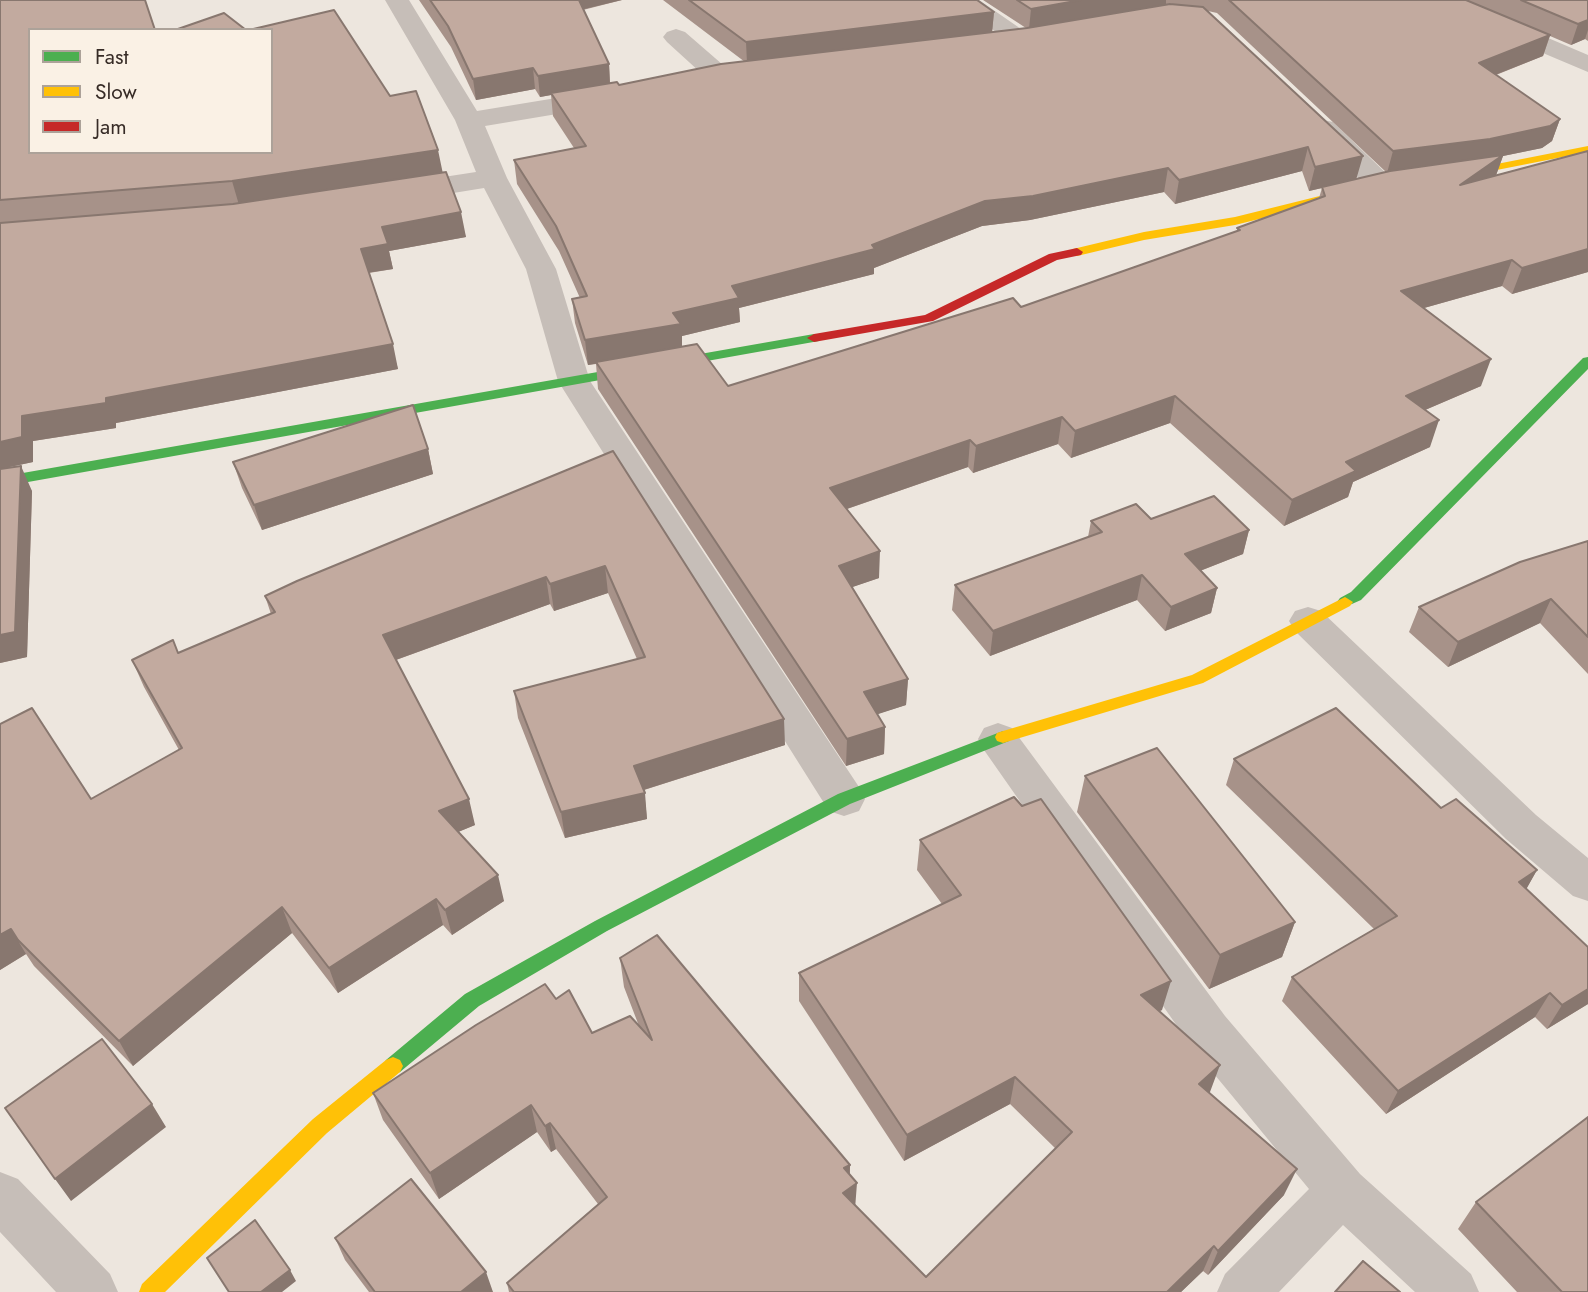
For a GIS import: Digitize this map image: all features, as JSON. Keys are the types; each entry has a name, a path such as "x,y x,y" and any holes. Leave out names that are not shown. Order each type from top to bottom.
{"street":[{"path":"397,0 469,120 493,178 541,269 574,381 844,799"},
{"path":"962,0 1037,38 982,45"},
{"path":"1438,0 1588,64"},
{"path":"676,37 709,80 749,74"},
{"path":"469,120 631,94"},
{"path":"1305,111 1388,184"},
{"path":"1433,178 1483,172 1588,149"},
{"path":"373,197 493,178"},
{"path":"0,482 928,318 1053,257 1144,236 1235,221 1388,184"},
{"path":"149,1292 320,1126 472,1000 601,926 844,799 998,739 1198,679 1356,596 1588,361"},
{"path":"1308,621 1521,827 1588,883"},
{"path":"998,739 1208,1031 1342,1191 1453,1292"},
{"path":"1242,1292 1342,1191"},
{"path":"0,1196 92,1292"}],"building":[{"path":"0,0 145,0 154,28 28,28 28,154 273,154 273,28 258,28 334,10 390,96 416,91 438,150 232,181 0,200"},
{"path":"430,0 579,0 609,64 538,76 533,68 473,79 448,26"},
{"path":"689,0 977,0 994,12 746,42"},
{"path":"1017,0 1081,0 1031,9"},
{"path":"1229,0 1466,0 1550,35 1479,63 1560,119 1550,126 1490,139 1393,151"},
{"path":"1521,0 1588,0 1588,20 1578,24"},
{"path":"1170,4 1203,7 1363,156 1315,167 1308,147 1179,180 1168,168 1033,196 985,201 872,245 875,249 732,286 739,298 673,313 681,324 585,340 572,299 587,296 556,226 514,160 586,146 551,93 617,82 619,85 721,64 1027,28"},
{"path":"224,13 243,28 181,28"},
{"path":"1588,151 1588,249 1522,268 1512,260 1401,291 1491,359 1406,396 1439,420 1346,462 1356,471 1292,500 1175,396 1075,431 1062,417 976,446 970,440 830,488 880,551 839,566 908,679 864,692 885,727 847,739 596,362 697,344 728,386 1013,298 1021,307 1240,230 1237,228 1325,196 1322,187 1390,171 1503,155 1460,185"},
{"path":"446,172 461,212 382,227 388,244 361,249 393,344 106,398 106,403 22,416 22,437 0,442 0,223 233,204"},
{"path":"413,405 428,449 254,505 233,462"},
{"path":"613,451 784,719 634,766 645,793 561,812 514,691 645,657 605,566 550,584 546,577 383,635 469,799 439,811 498,875 445,910 436,899 329,968 282,907 119,1041 18,940 11,929 0,935 0,724 32,708 91,799 182,748 132,660 173,640 178,653 275,612 265,596"},
{"path":"21,466 15,632 0,635 0,469"},
{"path":"1214,496 1249,530 1185,554 1217,588 1171,607 1142,575 993,631 955,585 1102,532 1091,521 1136,504 1151,519"},
{"path":"1588,541 1588,637 1551,599 1458,642 1419,607 1520,562"},
{"path":"1336,708 1441,808 1456,799 1537,870 1519,882 1588,947 1588,989 1562,1005 1550,993 1398,1091 1292,977 1397,916 1234,759"},
{"path":"1157,748 1295,922 1220,955 1085,776"},
{"path":"1014,797 1022,806 1041,799 1171,981 1141,995 1220,1065 1199,1084 1297,1169 1218,1251 1214,1246 1167,1292 514,1292 507,1283 607,1197 550,1123 545,1126 531,1105 430,1173 373,1093 476,1025 545,984 556,999 569,990 592,1033 630,1016 652,1040 620,958 657,935 850,1165 844,1168 857,1183 843,1193 926,1277 1072,1132 1015,1077 907,1135 799,973 961,895 920,840"},
{"path":"102,1039 152,1104 55,1179 5,1108"},
{"path":"1588,1117 1588,1292 1562,1292 1476,1202"},
{"path":"411,1179 486,1272 461,1292 375,1292 335,1238"},
{"path":"255,1220 290,1270 261,1292 229,1292 207,1258"},
{"path":"1363,1261 1400,1292 1335,1292"}],"traffic: fast":[{"path":"0,482 814,338"},
{"path":"1345,602 1356,596 1588,361"},
{"path":"393,1066 472,1000 601,926 844,799 1003,737"}],"traffic: slow":[{"path":"1446,177 1588,149"},
{"path":"1077,252 1144,236 1235,221 1348,193"},
{"path":"1003,737 1197,679 1345,602"},
{"path":"150,1292 320,1126 393,1066"}],"traffic: jam":[{"path":"814,338 928,318 1053,257 1077,252"}]}
